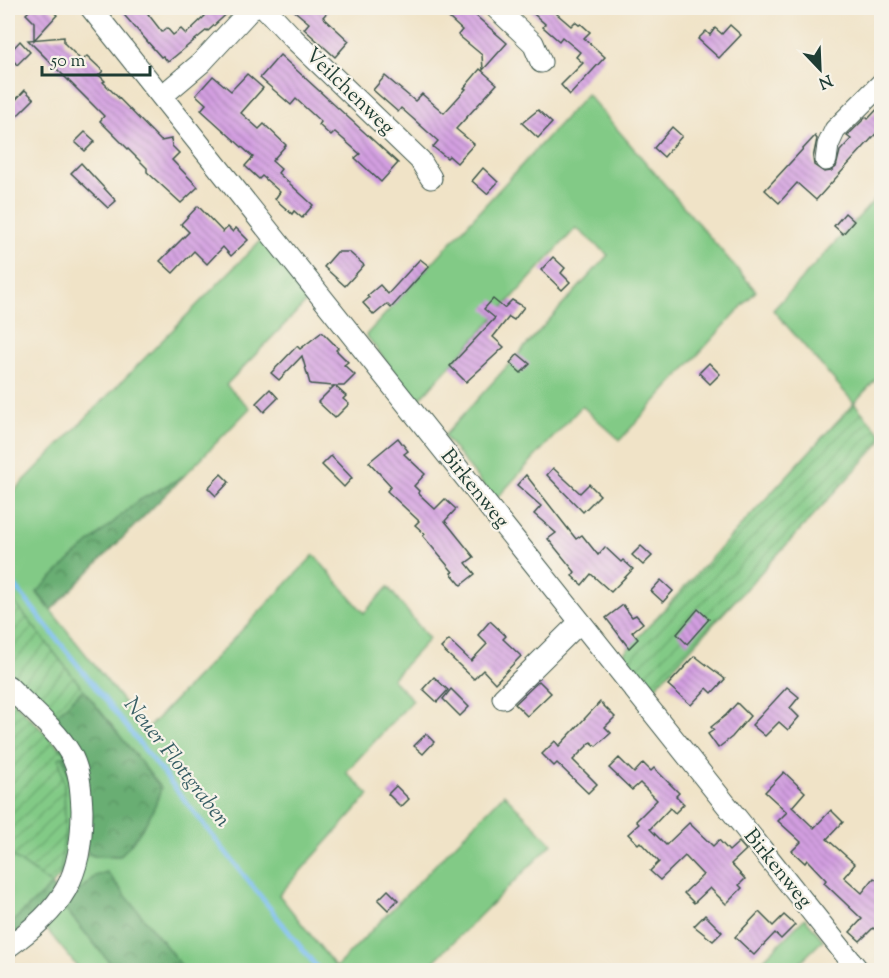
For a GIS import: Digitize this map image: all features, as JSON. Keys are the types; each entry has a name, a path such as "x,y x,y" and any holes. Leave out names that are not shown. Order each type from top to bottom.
{"street":[{"name":"Birkenweg","path":"91,8 858,970"},
{"path":"162,96 201,63 252,8"},
{"name":"Veilchenweg","path":"265,8 294,39 420,160 431,178"},
{"path":"496,8 533,43 541,62"},
{"path":"826,160 828,145 835,130 882,83"},
{"path":"503,698 580,622"},
{"path":"8,686 69,750 79,777 82,803 81,838 72,880 57,904 32,929 8,947"}],"green space":[{"path":"587,94 756,291 620,440 582,406 495,500 444,436 608,255 576,228 417,402 366,335"},
{"path":"878,196 881,199 881,374 854,403 773,310"},
{"path":"264,237 311,297 226,385 250,408 184,476 138,501 72,558 37,593 146,730 314,555 364,613 388,587 429,639 392,679 413,700 346,772 369,795 279,895 336,967 504,794 552,844 425,970 185,970 106,872 63,906 116,970 80,970 44,926 87,853 94,856 120,856 161,788 8,594 8,497"},
{"path":"854,403 881,434 881,442 649,694 620,657"},
{"path":"184,476 51,610 37,592 72,558 138,501"},
{"path":"8,594 83,689 54,717 8,670"},
{"path":"83,689 161,788 145,825 120,856 94,856 87,853 54,717"},
{"path":"8,696 67,755 59,758 64,783 65,830 60,876 52,885 8,853"},
{"path":"67,755 76,806 68,877 60,876 64,817 59,758"},
{"path":"8,853 52,885 8,926"},
{"path":"107,872 185,970 116,970 63,906 95,876"},
{"path":"52,885 53,896 8,943 8,926"},
{"path":"805,918 823,940 792,970 753,970"}],"building":[{"path":"32,8 49,8 57,15 34,40 34,22 26,14"},
{"path":"118,8 157,8 148,14 162,32 167,28 173,35 181,29 186,34 205,16 197,8 233,8 168,62"},
{"path":"291,8 331,8 323,17 349,41 335,57 304,29 309,23"},
{"path":"438,8 467,8 507,43 483,70 482,55 458,35 462,30"},
{"path":"527,8 550,8 571,26 575,22 581,24 590,32 584,38 605,57 570,95 561,85 583,63 576,57 580,52 562,37 559,41"},
{"path":"730,25 741,35 719,58 698,39 706,31 710,35 715,28 722,34"},
{"path":"64,37 64,43 82,61 87,56 103,71 99,75 105,81 103,82 161,141 171,139 172,146 179,153 172,160 198,187 181,203 147,172 147,168 100,121 104,116 28,40"},
{"path":"20,41 30,52 17,65 8,54"},
{"path":"280,55 398,163 381,182 355,158 360,154 335,132 331,136 319,125 321,122 296,99 291,105 260,78"},
{"path":"480,69 497,84 456,129 474,144 457,163 433,147 438,141 401,108 398,112 373,90 385,76 415,101 422,94 444,113 466,89 464,88"},
{"path":"247,74 263,88 241,113 259,129 264,124 286,145 272,161 281,169 278,173 313,205 302,218 294,211 292,214 275,199 280,192 262,176 259,179 245,166 253,157 201,110 206,104 196,95 213,76 231,91"},
{"path":"25,90 34,99 16,117 8,108"},
{"path":"882,104 882,127 816,200 797,183 779,203 765,190 815,136 817,139 814,165 824,172 831,171 836,167 840,151 851,139 847,136"},
{"path":"538,110 552,123 538,138 522,123"},
{"path":"672,127 682,136 664,157 654,148"},
{"path":"85,132 95,141 85,151 75,142"},
{"path":"81,163 116,201 108,208 71,173"},
{"path":"483,168 498,182 487,194 472,181"},
{"path":"198,206 223,232 228,227 233,232 236,228 248,240 231,256 223,247 207,264 194,251 173,273 160,261 189,232 181,224"},
{"path":"845,213 854,221 843,234 834,226"},
{"path":"337,252 349,252 364,265 345,286 324,267"},
{"path":"553,257 565,268 561,273 570,282 562,290 541,270"},
{"path":"420,259 429,266 391,308 387,304 374,315 363,303 369,298 367,296 380,285 388,294"},
{"path":"493,299 504,308 512,300 524,307 514,320 509,317 493,337 504,347 466,382 450,366 495,318 484,309"},
{"path":"322,332 338,348 336,350 348,362 344,365 355,375 344,386 335,386 346,396 343,399 349,404 335,418 318,402 334,386 310,384 302,356 279,380 271,373 297,346 300,349"},
{"path":"518,354 530,364 521,373 510,363"},
{"path":"709,363 720,374 710,384 699,373"},
{"path":"270,389 278,398 264,412 256,403"},
{"path":"398,438 408,451 404,454 425,474 414,486 419,491 418,493 435,509 445,499 456,509 445,521 474,557 466,563 475,574 461,585 423,536 425,534 415,525 419,521 387,491 391,486 369,462"},
{"path":"331,456 352,478 344,487 322,465"},
{"path":"553,468 580,493 589,484 600,495 583,512 547,475"},
{"path":"221,474 229,482 216,496 208,488"},
{"path":"526,475 576,539 582,535 598,555 605,547 621,562 623,560 633,569 611,592 591,574 582,585 572,576 575,572 548,539 556,533 534,514 541,506 517,485"},
{"path":"641,546 652,556 643,565 632,555"},
{"path":"661,580 673,591 663,602 651,591"},
{"path":"623,605 632,617 636,615 643,623 632,632 638,639 629,648 606,618"},
{"path":"698,609 709,619 687,644 677,634"},
{"path":"490,621 506,636 503,639 521,656 495,683 483,670 474,679 441,648 449,640 471,661 487,644 478,635"},
{"path":"695,656 725,679 712,693 707,688 691,705 668,685"},
{"path":"434,677 448,690 437,702 423,689"},
{"path":"539,681 551,693 527,716 515,704"},
{"path":"787,687 799,697 790,708 799,717 788,730 779,722 765,736 752,725"},
{"path":"451,689 469,707 460,716 443,699"},
{"path":"600,702 615,717 605,727 611,733 596,746 591,742 573,760 597,784 588,793 557,763 554,766 542,754 555,741 559,746"},
{"path":"737,703 750,716 732,737 718,748 708,734 714,730 711,727"},
{"path":"426,734 434,742 423,754 414,746"},
{"path":"619,758 634,773 643,763 651,771 654,768 679,793 676,796 684,804 675,813 670,808 650,829 666,845 689,823 713,846 719,840 729,851 739,842 746,850 731,864 745,879 739,885 742,888 726,904 710,888 694,903 684,893 703,875 685,856 660,880 650,871 659,862 640,842 638,844 628,834 639,824 636,821 657,800 640,783 632,790 609,768"},
{"path":"784,772 805,792 792,807 814,828 831,810 843,822 827,839 855,864 844,877 862,893 874,878 882,884 882,935 873,928 860,941 850,932 862,919 824,883 826,880 807,860 805,863 792,851 801,842 778,821 787,812 765,792"},
{"path":"396,786 409,799 401,807 388,794"},
{"path":"388,890 398,900 388,910 378,900"},
{"path":"759,912 773,926 784,915 795,925 781,939 775,933 754,955 735,937"},
{"path":"705,915 722,932 713,941 694,926"}],"waterway":[{"name":"Neuer Flottgraben","path":"8,577 319,970"}]}
